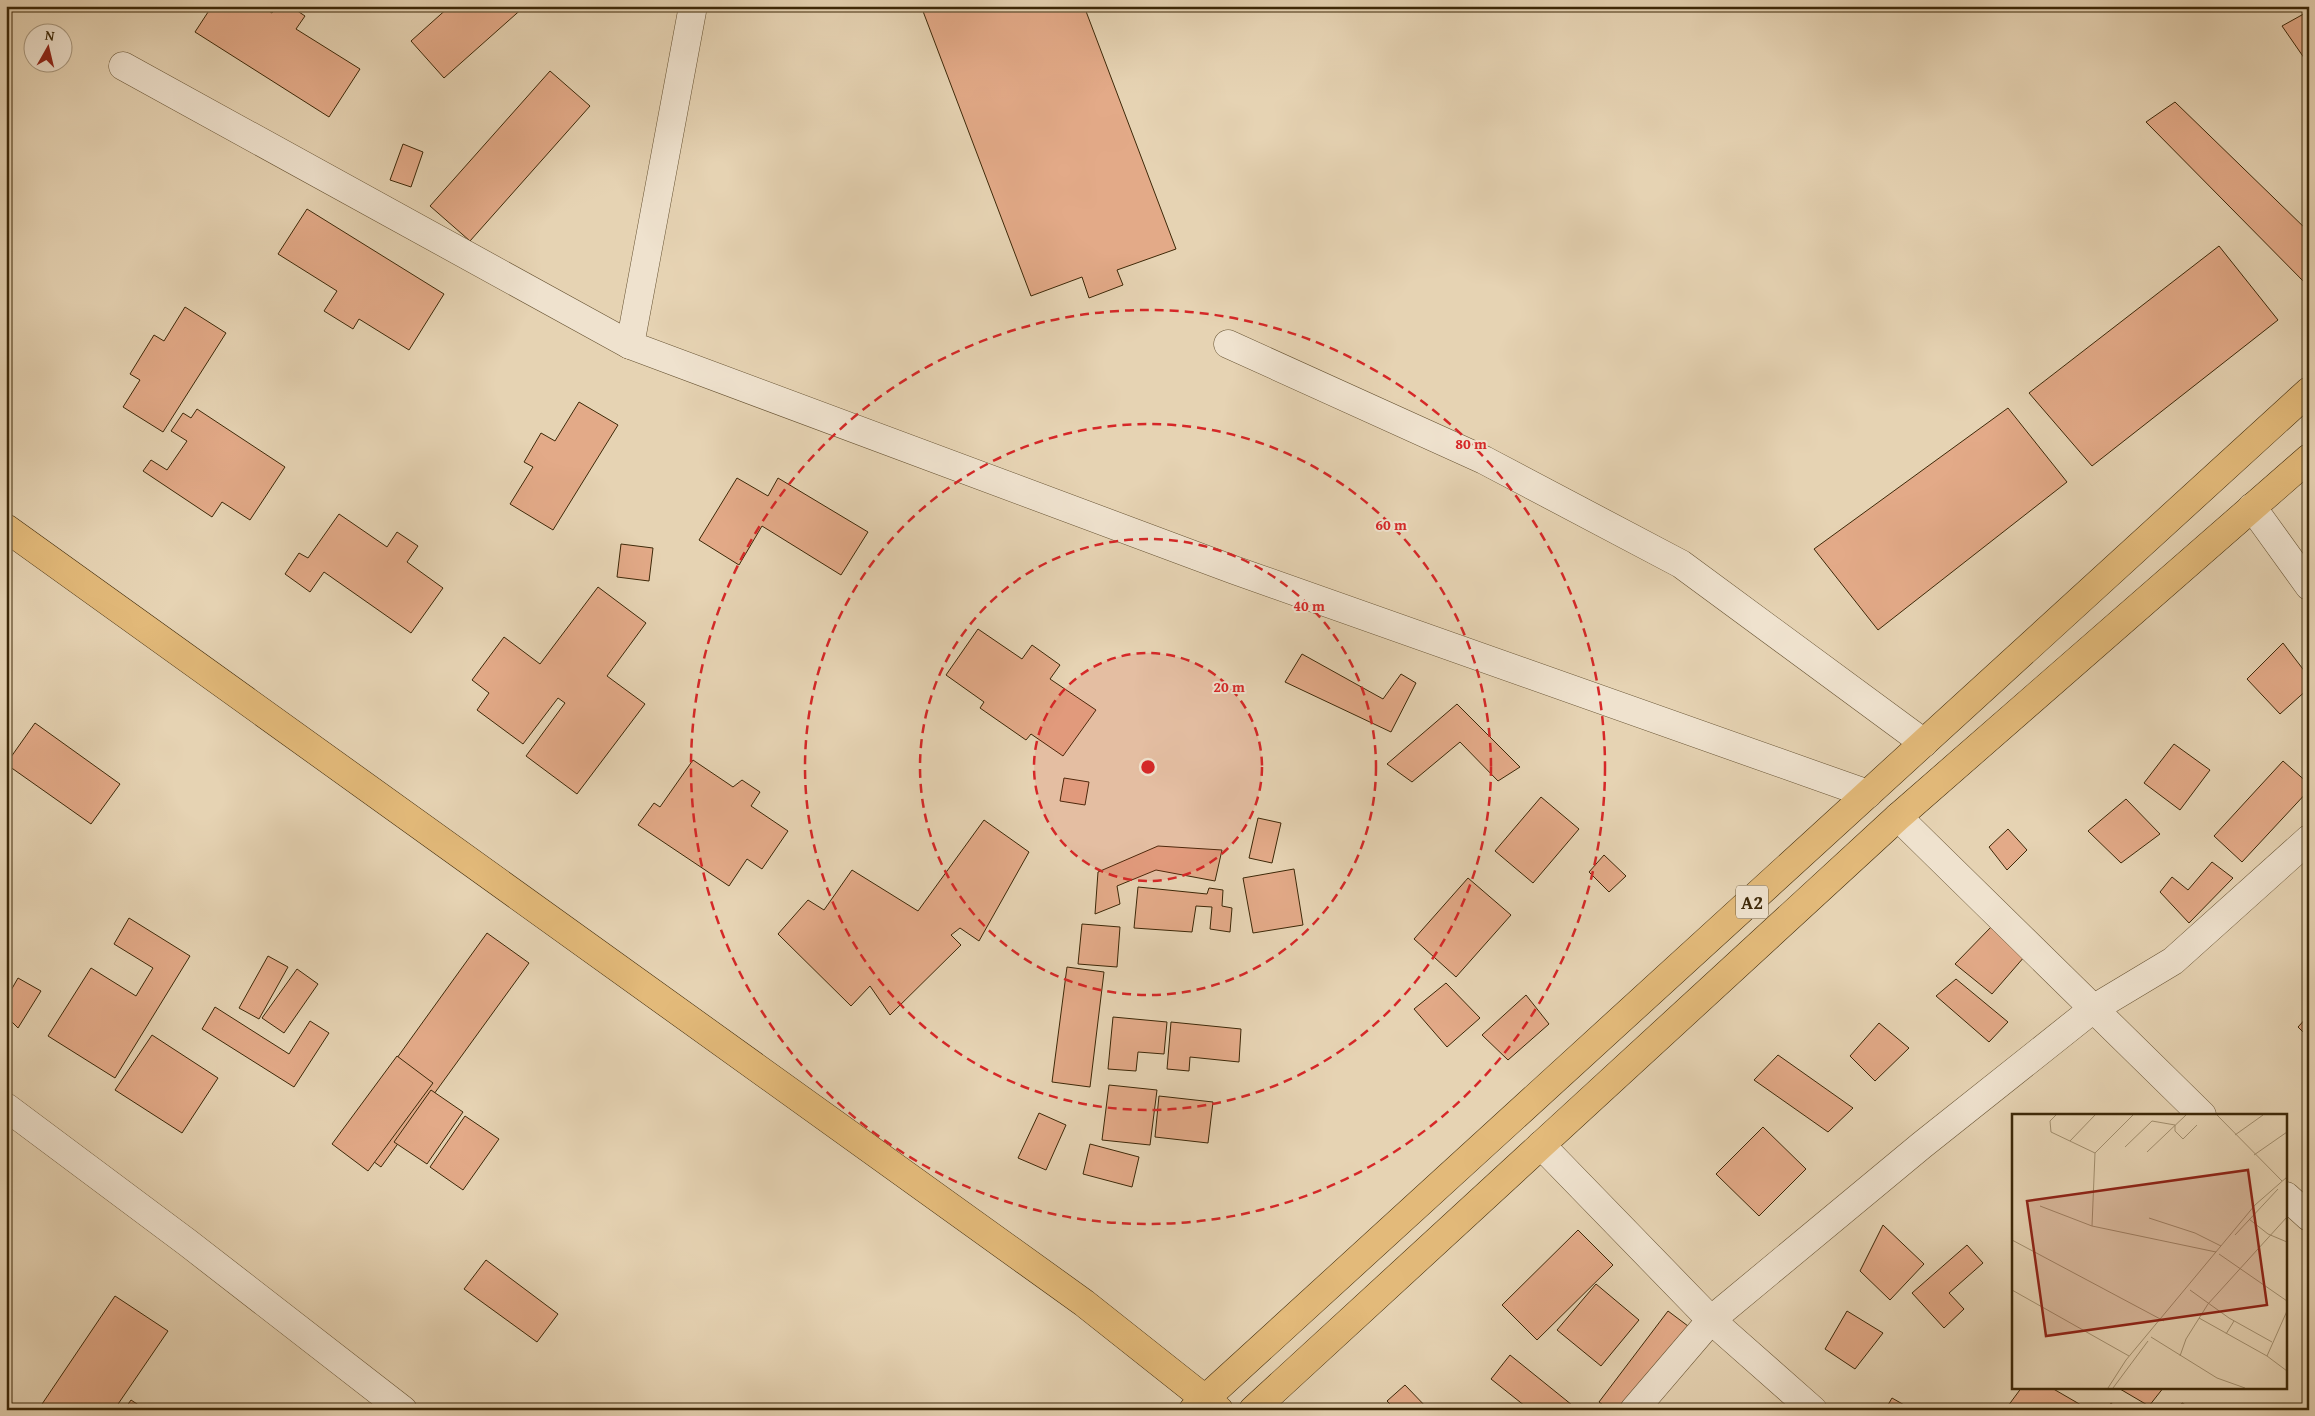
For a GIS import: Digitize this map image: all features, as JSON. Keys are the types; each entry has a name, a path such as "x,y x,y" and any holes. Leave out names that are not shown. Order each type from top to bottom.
{"main road":[{"name":"A2","path":"1206,1406 1868,794 2309,392"},
{"name":"A2","path":"1253,1410 1898,817 2309,458"},
{"path":"6,528 1084,1303 1206,1406"}],"street":[{"path":"630,345 693,6"},
{"path":"123,66 630,345 1234,570 1868,794"},
{"path":"1228,344 1484,460 1681,564 1924,743"},
{"path":"2252,507 2309,586"},
{"path":"1898,817 2201,1114"},
{"path":"1634,1410 1711,1320 1922,1145 2093,1010 2173,961 2309,839"},
{"path":"6,1107 188,1243 403,1410"},
{"path":"1541,1145 1711,1320 1813,1410"},
{"path":"2288,1198 2309,1217"}],"building":[{"path":"212,6 261,6 272,13 277,6 290,6 305,16 296,29 360,69 329,117 195,32"},
{"path":"450,6 525,6 444,78 411,41"},
{"path":"921,6 1084,6 1176,249 1117,270 1123,285 1089,298 1082,277 1031,296"},
{"path":"2309,11 2309,65 2282,26"},
{"path":"550,71 590,106 470,241 430,206"},
{"path":"2175,102 2309,232 2309,287 2146,122"},
{"path":"403,144 423,152 411,187 390,180"},
{"path":"307,209 444,294 409,350 359,319 353,329 324,311 337,291 278,254"},
{"path":"2219,246 2278,320 2092,466 2029,393"},
{"path":"185,307 226,333 163,432 123,407 140,380 130,374 154,335 164,341"},
{"path":"579,402 618,425 553,530 510,504 533,467 524,462 541,433 555,441"},
{"path":"2008,408 2067,482 1878,630 1814,549"},
{"path":"197,409 285,467 250,520 222,502 212,517 143,471 151,460 167,470 187,441 171,431 183,413 191,418"},
{"path":"737,478 768,496 778,478 868,532 841,575 762,526 739,565 699,540"},
{"path":"339,514 387,547 397,532 418,546 407,562 443,588 411,633 324,572 310,592 285,574 299,553 308,558"},
{"path":"621,544 653,548 649,581 617,577"},
{"path":"598,587 646,623 607,676 645,704 577,794 526,756 565,703 558,698 523,744 477,710 489,693 472,680 504,637 540,664"},
{"path":"978,629 1022,659 1032,645 1060,665 1050,679 1096,710 1063,756 1031,734 1026,740 980,708 984,702 946,675"},
{"path":"2283,643 2309,677 2309,688 2280,714 2247,679"},
{"path":"1302,654 1383,699 1401,674 1416,683 1391,732 1285,682"},
{"path":"1457,704 1520,767 1498,781 1460,742 1412,782 1387,764"},
{"path":"35,723 120,784 91,824 6,764"},
{"path":"2174,744 2210,770 2180,810 2144,783"},
{"path":"693,760 733,787 742,780 760,792 751,806 788,831 762,869 747,859 729,886 638,825 654,803 660,807"},
{"path":"2283,761 2309,784 2309,790 2242,862 2214,836"},
{"path":"1064,778 1089,782 1085,805 1060,801"},
{"path":"1541,797 1579,829 1533,883 1495,851"},
{"path":"2126,799 2160,834 2121,863 2088,831"},
{"path":"1258,818 1281,823 1272,863 1249,858"},
{"path":"984,820 1029,852 979,941 960,928 951,935 961,945 890,1015 870,986 851,1006 778,934 808,900 824,910 852,870 918,911"},
{"path":"2008,829 2027,850 2007,870 1989,847"},
{"path":"1158,846 1222,850 1215,881 1156,870 1117,886 1120,904 1095,914 1098,872"},
{"path":"1604,855 1626,876 1609,892 1589,872"},
{"path":"2212,862 2233,878 2189,923 2160,892 2172,877 2188,890"},
{"path":"1294,869 1303,925 1253,933 1243,878"},
{"path":"1468,878 1511,915 1456,977 1414,939"},
{"path":"1138,887 1207,894 1209,888 1223,890 1222,906 1232,908 1230,932 1210,929 1212,907 1196,906 1192,932 1134,928"},
{"path":"129,918 190,956 115,1078 48,1036 91,968 136,996 153,968 114,944"},
{"path":"1082,924 1120,927 1117,967 1078,964"},
{"path":"1992,926 2025,956 1992,994 1955,964"},
{"path":"487,933 529,963 381,1167 340,1137"},
{"path":"268,956 288,967 259,1019 239,1008"},
{"path":"1067,967 1104,972 1090,1087 1052,1082"},
{"path":"297,969 318,984 284,1033 262,1018"},
{"path":"18,978 41,991 18,1028 6,1016 6,999"},
{"path":"1956,979 2008,1022 1989,1042 1936,996"},
{"path":"1446,983 1480,1018 1447,1047 1414,1009"},
{"path":"1526,995 1549,1024 1508,1060 1482,1035"},
{"path":"215,1007 289,1054 310,1021 329,1033 294,1087 202,1029"},
{"path":"2309,1015 2309,1038 2298,1027"},
{"path":"1113,1017 1167,1022 1164,1054 1138,1052 1136,1071 1108,1069"},
{"path":"1171,1022 1241,1029 1239,1062 1190,1057 1189,1071 1167,1069"},
{"path":"1879,1023 1909,1048 1875,1081 1850,1056"},
{"path":"152,1035 218,1078 182,1133 115,1090"},
{"path":"1778,1055 1853,1108 1828,1132 1754,1080"},
{"path":"397,1056 433,1083 368,1171 332,1144"},
{"path":"1109,1085 1157,1090 1150,1145 1102,1140"},
{"path":"431,1090 463,1112 427,1164 394,1142"},
{"path":"1159,1096 1213,1102 1208,1143 1155,1137"},
{"path":"1039,1113 1066,1125 1046,1170 1018,1158"},
{"path":"465,1116 499,1139 463,1190 430,1167"},
{"path":"1763,1127 1806,1169 1759,1216 1716,1174"},
{"path":"1090,1144 1139,1157 1132,1187 1083,1174"},
{"path":"1883,1225 1924,1264 1890,1300 1860,1271"},
{"path":"1578,1230 1613,1265 1537,1340 1502,1305"},
{"path":"1967,1245 1983,1263 1949,1293 1964,1309 1944,1328 1912,1293"},
{"path":"486,1260 558,1314 537,1342 464,1289"},
{"path":"1596,1284 1639,1320 1601,1366 1557,1330"},
{"path":"115,1296 168,1331 114,1410 38,1410"},
{"path":"1668,1311 1688,1326 1625,1410 1610,1410 1599,1402"},
{"path":"1847,1311 1883,1333 1855,1369 1825,1349"},
{"path":"1510,1355 1572,1405 1568,1410 1530,1410 1491,1379"},
{"path":"1405,1385 1429,1410 1396,1410 1387,1401"},
{"path":"2021,1388 2052,1388 2088,1409 2005,1410"},
{"path":"2120,1388 2163,1388 2149,1406"},
{"path":"1892,1398 1913,1410 1885,1410"},
{"path":"131,1400 146,1410 124,1410"},
{"path":"2111,1403 2119,1410 2106,1410"},
{"path":"2182,1403 2195,1410 2178,1410"}]}
